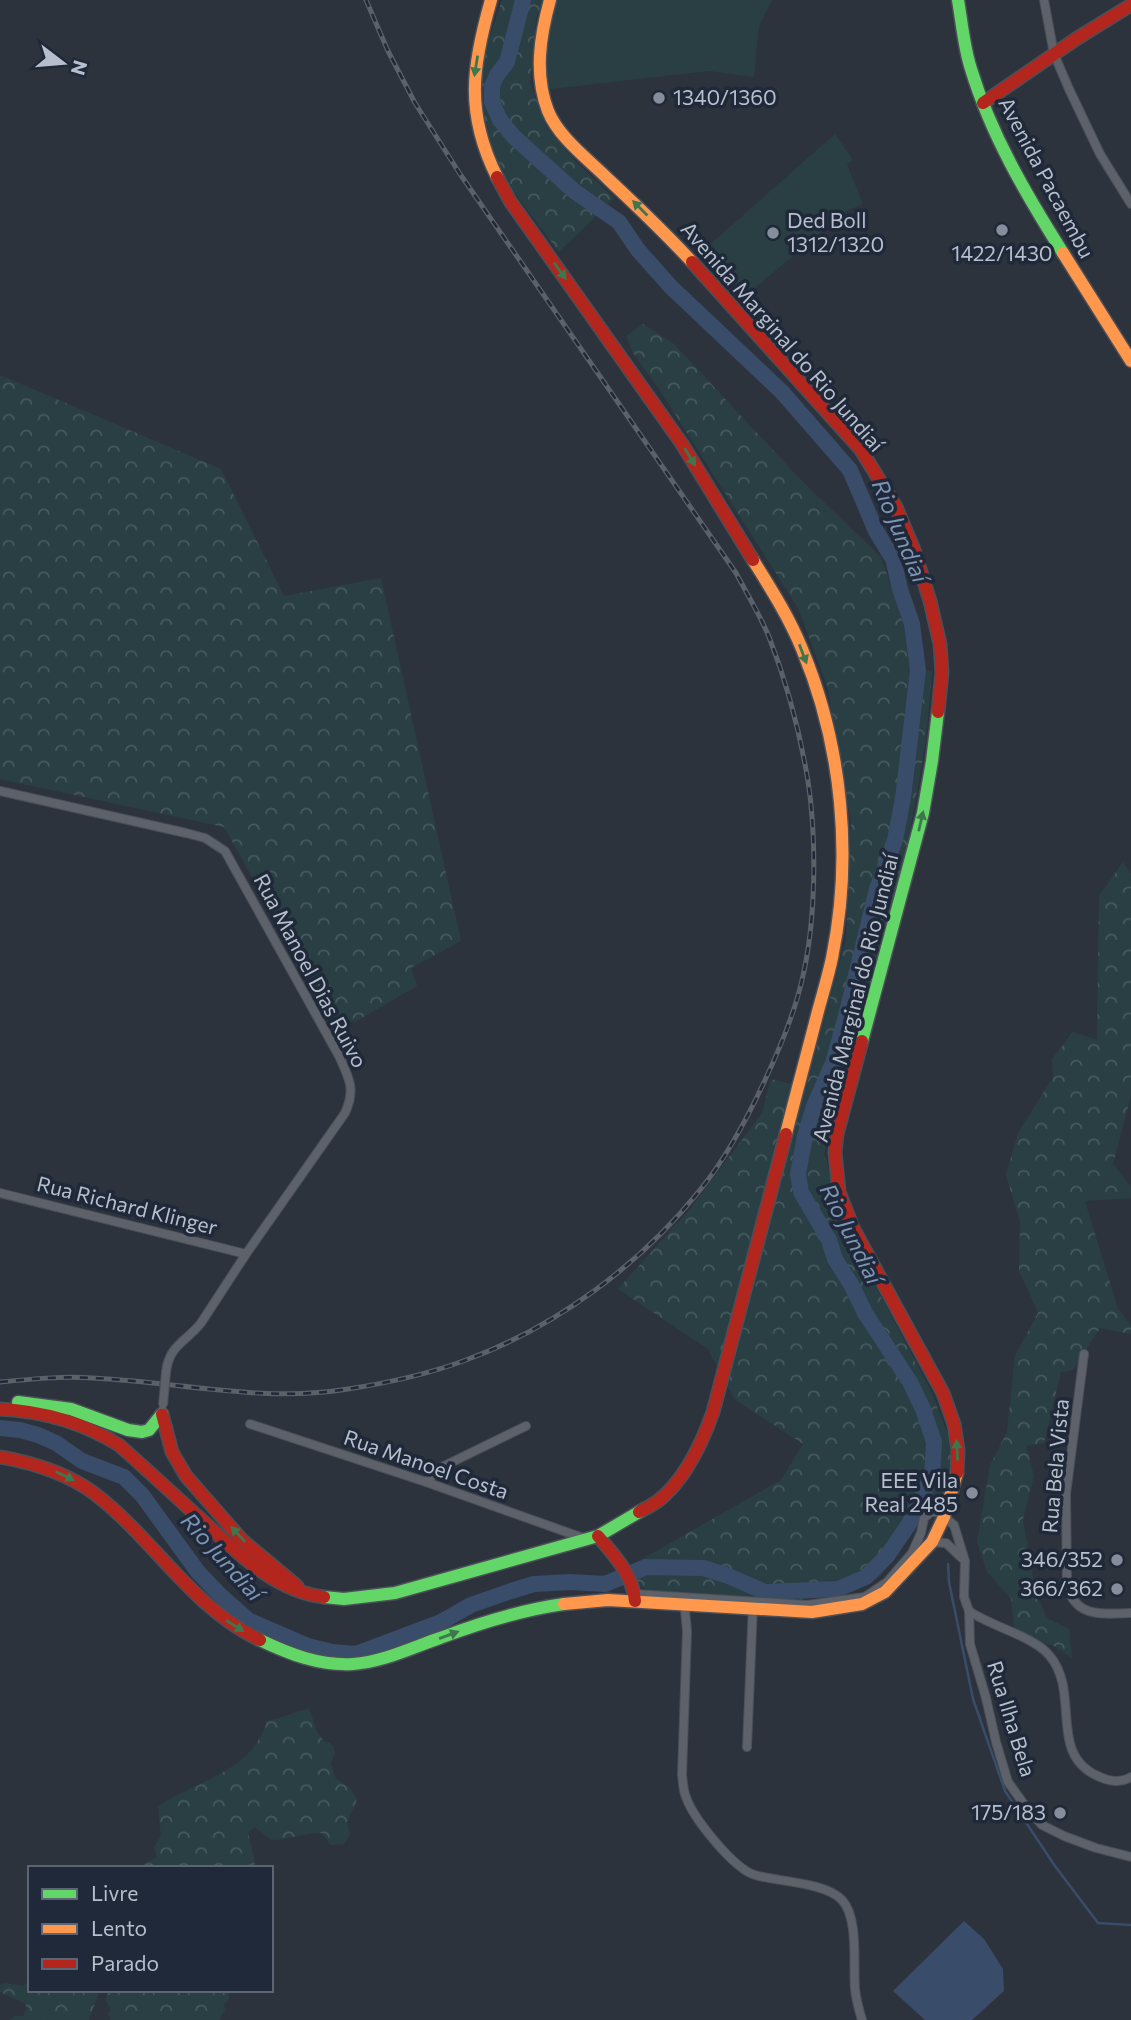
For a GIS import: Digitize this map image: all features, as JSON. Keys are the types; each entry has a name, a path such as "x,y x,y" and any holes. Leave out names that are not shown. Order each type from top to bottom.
{"main road":[{"name":"Avenida Marginal do Rio Jundiaí","path":"0,1409 56,1416 98,1432 136,1460 253,1565 280,1583 308,1595 344,1600 378,1596 594,1538 658,1501 678,1480 705,1434 713,1412 832,958 841,895 842,826 835,762 819,697 802,649 782,607 682,444 510,201 495,174 481,138 474,77 491,0"},
{"name":"Avenida Marginal do Rio Jundiaí","path":"0,1457 43,1466 67,1476 93,1492 129,1522 195,1592 230,1623 271,1646 312,1661 344,1665 368,1664 514,1612 634,1594 812,1612 862,1604 884,1592 932,1542 944,1517 957,1475 958,1450 954,1424 943,1393 853,1228 839,1192 835,1152 872,1001 912,857 927,787 942,672 940,644 930,601 914,550 896,507 861,450 675,244 565,137 549,113 542,90 540,62 542,30 550,0"},
{"name":"Avenida Pacaembu","path":"958,0 971,68 1000,142 1038,213 1131,361"},
{"path":"983,103 1130,6"},
{"path":"0,1403 57,1406 86,1413 139,1433 150,1430 163,1410"},
{"path":"163,1410 172,1452 186,1476 242,1540 308,1595"},
{"path":"594,1538 614,1556 634,1594"}],"street":[{"path":"1044,0 1054,54 1100,154 1131,204"},
{"name":"Rua Manoel Dias Ruivo","path":"0,791 186,833 216,844 225,851 339,1056 352,1089 345,1113 201,1323 170,1354 163,1410"},
{"name":"Rua Richard Klinger","path":"0,1193 246,1254"},
{"name":"Rua Bela Vista","path":"1084,1354 1066,1493 1067,1585 1070,1598 1082,1610 1107,1614 1131,1613"},
{"name":"Rua Manoel Costa","path":"250,1424 594,1538"},
{"path":"426,1482 442,1467 526,1426"},
{"path":"747,1747 753,1605 807,1605 865,1597 887,1582 912,1553 924,1518 938,1512 944,1517"},
{"name":"Rua Ilha Bela","path":"944,1517 955,1528 965,1561 964,1597 969,1611 970,1644 1008,1782 1042,1825 1096,1848 1131,1857"},
{"path":"946,1543 955,1528"},
{"path":"932,1542 946,1543 965,1561"},
{"path":"684,1601 687,1631 682,1776 686,1796 699,1822 742,1870 753,1875 797,1882 830,1892 842,1900 851,1919 855,1992 862,2020"},
{"path":"969,1611 1047,1651 1055,1662 1065,1685 1067,1736 1072,1752 1082,1768 1110,1781 1124,1781 1131,1777"}],"green space":[{"path":"502,0 543,0 536,18 530,83 546,126 574,160 614,198 559,252 506,181 489,140 481,94 485,51"},
{"path":"553,0 772,0 759,26 754,77 709,71 542,90 542,30"},
{"name":"Ded Boll 1312/1320","path":"835,134 853,160 847,164 863,204 847,211 743,298 699,254"},
{"path":"643,324 674,344 799,478 881,557 904,626 911,665 932,672 926,740 905,859 874,963 824,1153 846,1231 931,1391 953,1448 944,1492 929,1502 881,1576 853,1592 792,1601 648,1590 640,1586 630,1566 781,1480 803,1444 734,1399 708,1349 618,1289 690,1209 762,1113 771,1079 806,1088 846,939 851,823 827,685 798,608 661,392 633,353 626,336"},
{"path":"0,375 221,469 284,596 381,578 461,941 411,968 417,986 355,1022 330,1016 224,827 0,779"},
{"path":"1123,862 1131,874 1131,1096 1113,1164 1131,1187 1131,1198 1085,1201 1118,1309 1131,1325 1131,1334 1100,1328 1073,1370 1061,1372 1044,1443 1026,1446 1034,1476 1023,1519 1036,1594 1047,1618 1069,1629 1072,1658 1054,1646 1015,1633 1011,1598 987,1572 977,1542 990,1465 1007,1432 1015,1356 1038,1313 1019,1270 1020,1222 1006,1175 1018,1133 1053,1077 1052,1059 1073,1032 1097,1040 1099,896"},
{"path":"309,1709 319,1735 333,1745 335,1753 331,1763 336,1779 351,1789 357,1800 347,1822 350,1834 344,1844 330,1845 323,1833 271,1840 255,1827 248,1833 255,1866 141,1866 157,1857 154,1848 161,1835 158,1806 236,1763 260,1738 267,1721"},
{"path":"28,1981 28,1992 99,1992 89,2020 11,2020 15,2016 23,2016 27,2009 25,2003 0,1992 0,1985 5,1983 23,1986"},
{"path":"108,1992 229,1992 229,1999 224,2004 225,2010 219,2020 111,2020 108,2013 111,2010 106,2001"}],"water":[{"path":"964,1921 984,1939 1003,1969 1004,1991 972,2020 925,2020 893,1991"}],"waterway":[{"name":"Rio Jundiaí","path":"0,1428 38,1435 56,1443 82,1461 124,1477 142,1495 198,1572 248,1620 308,1646 356,1654 441,1622 471,1605 534,1584 605,1584 646,1567 703,1568 765,1592 838,1589 866,1577 887,1556 909,1524 932,1476 934,1442 923,1409 910,1382 865,1313 835,1259 829,1240 801,1192 798,1174 805,1136 814,1106 833,1063 877,889 895,840 903,798 918,670 912,624 893,559 876,531 850,470 782,392 671,287 638,250 619,222 574,191 514,137 500,120 492,102 492,86 507,62 523,0"},
{"name":"Rio Jundiaí","path":"932,1476 935,1488"},
{"path":"948,1564 949,1582 973,1699 1005,1791 1055,1866 1098,1923 1131,1925"}],"railway":[{"path":"0,1382 81,1377 252,1393 316,1393 363,1387 423,1374 466,1360 532,1330 594,1291 623,1268 651,1244 700,1190 728,1151 751,1109 781,1044 799,993 807,957 814,881 811,804 792,708 782,672 765,629 736,573 460,174 415,103 366,0"}],"traffic: fast":[{"path":"958,0 965,44 979,94 1023,187 1063,253"},
{"path":"862,1041 923,813 938,712"},
{"path":"18,1402 71,1409 128,1430 142,1432 149,1430 162,1414"},
{"path":"324,1597 344,1599 395,1593 598,1536 639,1512"},
{"path":"260,1640 317,1661 364,1663 501,1618 564,1604"}],"traffic: slow":[{"path":"491,0 479,46 475,89 480,132 497,177"},
{"path":"550,0 541,41 540,70 544,97 553,121 575,148 692,262"},
{"path":"1063,253 1131,361"},
{"path":"753,560 791,626 816,686 827,723 840,801 842,880 832,958 786,1134"},
{"path":"564,1604 608,1600 812,1612 862,1604 885,1592 932,1542 944,1517 957,1473"}],"traffic: jam":[{"path":"983,103 1131,5"},
{"path":"497,177 510,201 682,444 753,560"},
{"path":"692,262 861,450 896,507 914,550 940,644 942,672 938,712"},
{"path":"862,1041 837,1134 835,1152 839,1192 853,1228 943,1393 954,1424 958,1450 957,1473"},
{"path":"639,1512 658,1501 676,1483 692,1460 709,1424 786,1134"},
{"path":"0,1409 32,1412 62,1419 119,1445 254,1566 287,1586 324,1597"},
{"path":"162,1414 172,1452 186,1476 242,1540 297,1586"},
{"path":"0,1457 50,1470 95,1494 136,1531 213,1610 260,1640"},
{"path":"598,1536 627,1574 635,1601"}],"place":[{"name":"1340/1360","path":"659,98"},
{"name":"1422/1430","path":"1002,230"},
{"name":"Ded Boll 1312/1320","path":"773,233"},
{"name":"EEE Vila Real 2485","path":"972,1493"},
{"name":"346/352","path":"1117,1560"},
{"name":"366/362","path":"1117,1589"},
{"name":"175/183","path":"1060,1813"}]}
